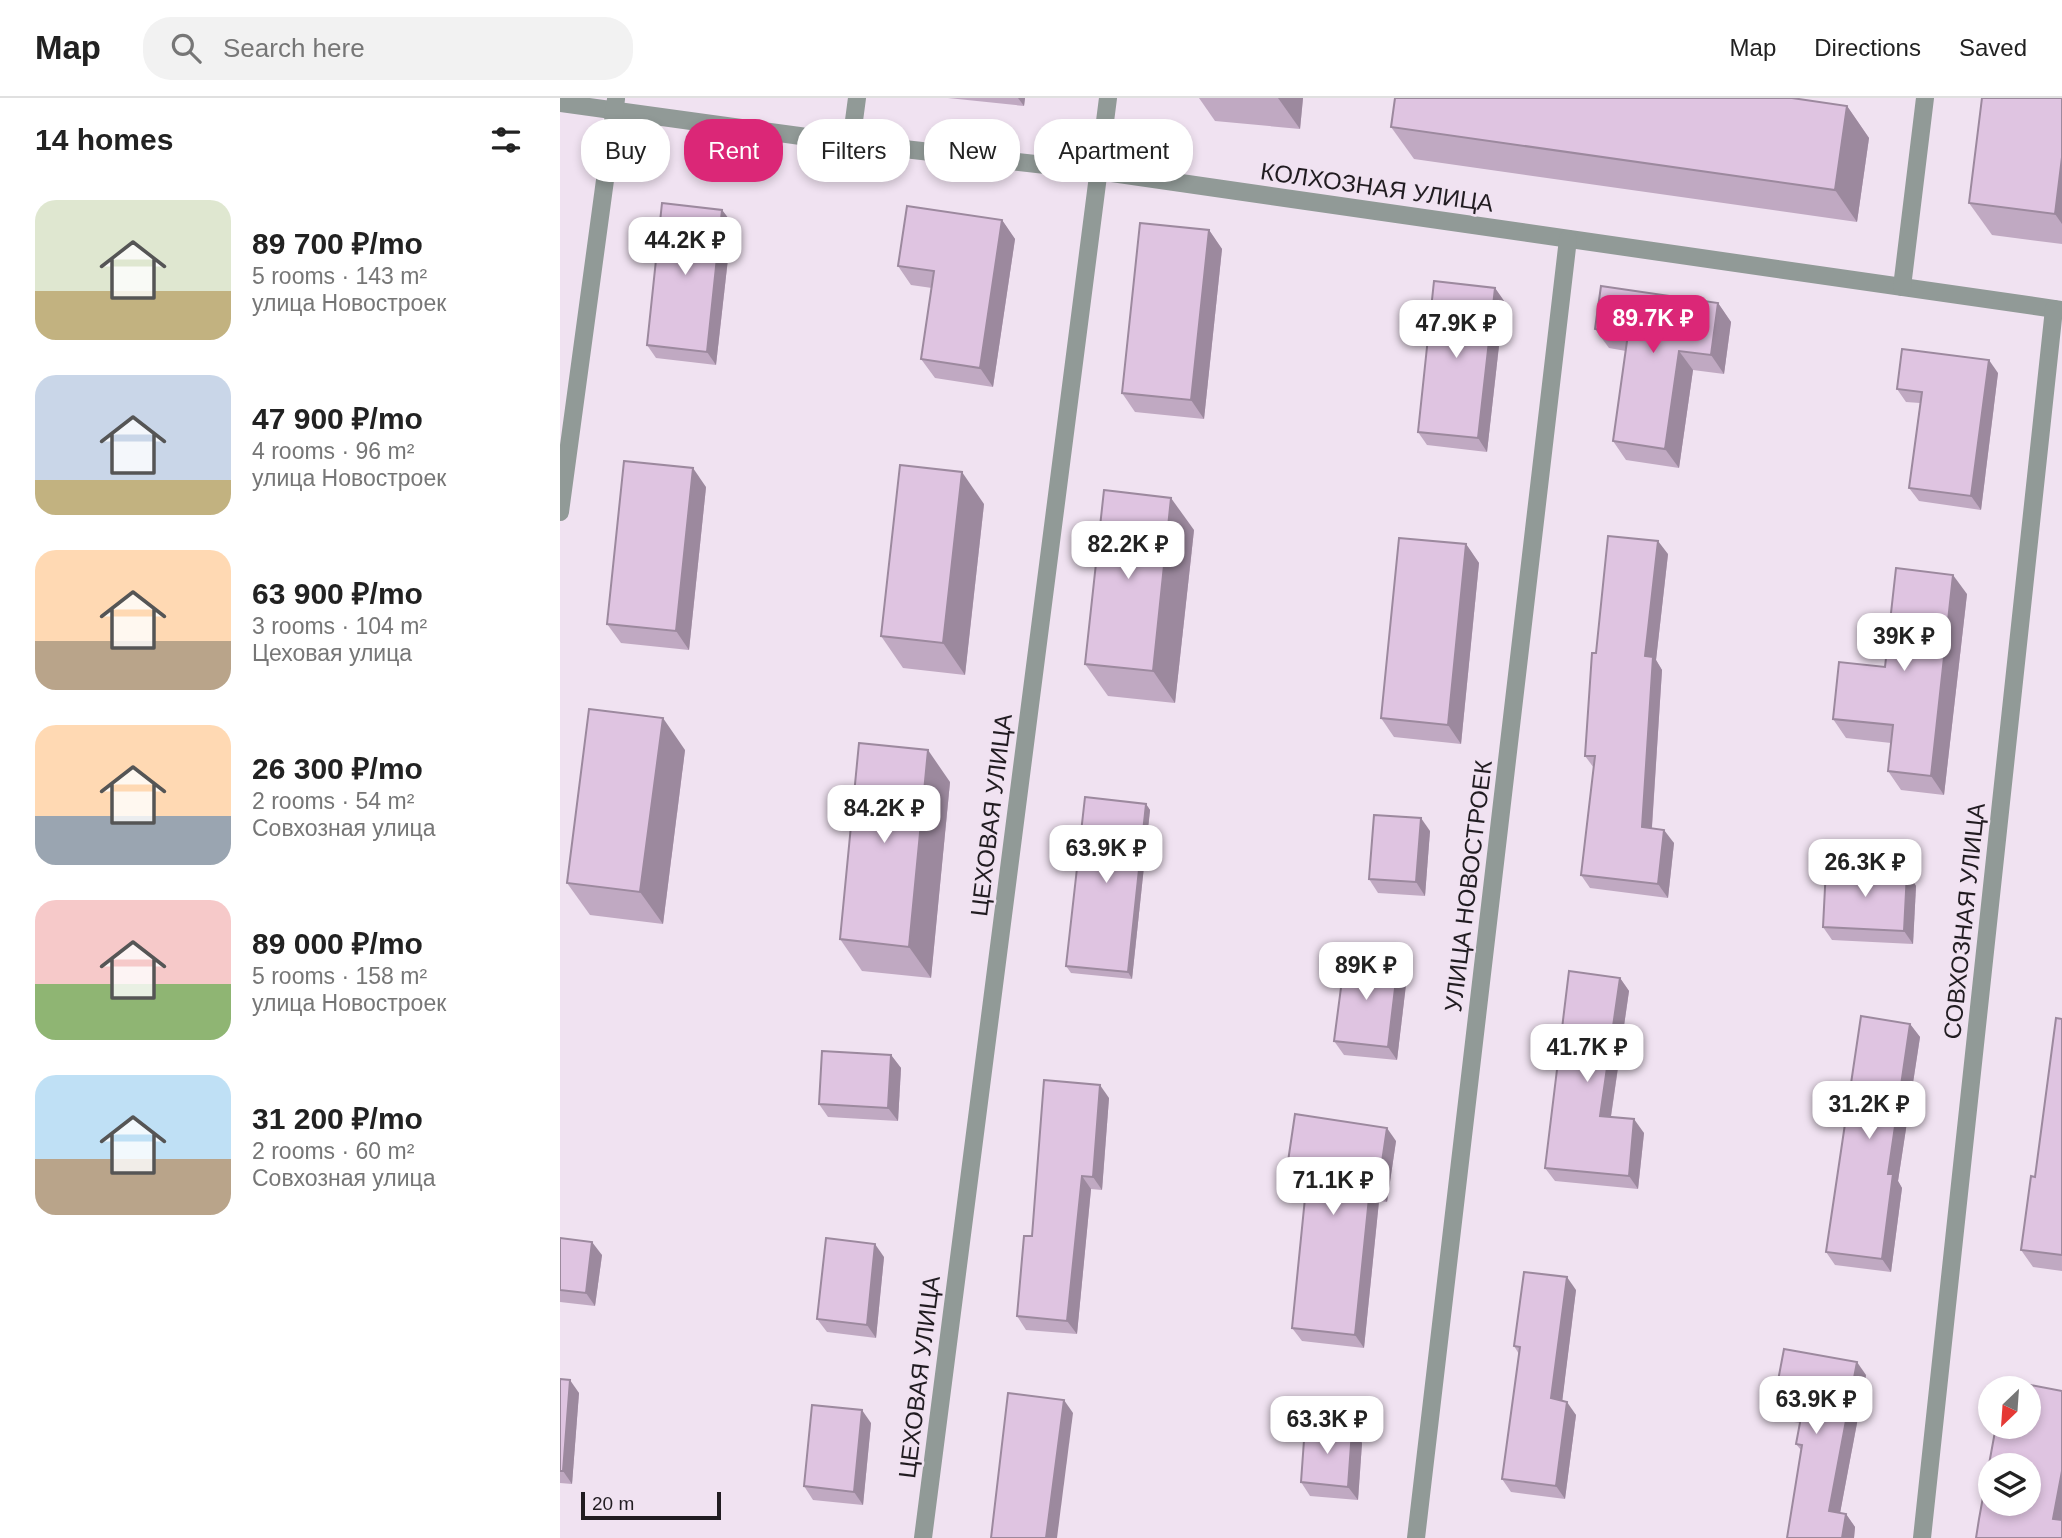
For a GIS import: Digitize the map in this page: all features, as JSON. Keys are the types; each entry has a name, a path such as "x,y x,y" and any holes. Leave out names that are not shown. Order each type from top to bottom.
{"street":[{"path":"855,119 857,98"},
{"name":"ЦЕХОВАЯ УЛИЦА","path":"1105,119 1108,98"},
{"path":"1902,287 1925,98"},
{"name":"КОЛХОЗНАЯ УЛИЦА","path":"560,103 615,104 797,134"},
{"path":"560,512 615,104"},
{"name":"КОЛХОЗНАЯ УЛИЦА","path":"910,150 1034,164"},
{"name":"ЦЕХОВАЯ УЛИЦА","path":"923,1538 1097,182"},
{"name":"КОЛХОЗНАЯ УЛИЦА","path":"1174,182 2058,310"},
{"name":"УЛИЦА НОВОСТРОЕК","path":"1416,1538 1569,239"},
{"name":"СОВХОЗНАЯ УЛИЦА","path":"1922,1538 2058,310"}],"building":[{"path":"1395,98 1792,98 1847,106 1835,190 1391,127"},
{"path":"1982,98 2062,98 2062,157 2055,214 1969,203"},
{"path":"662,203 722,210 707,352 647,345"},
{"path":"907,206 1002,220 980,368 921,359 934,271 898,266"},
{"path":"1140,223 1209,230 1191,400 1122,393"},
{"path":"1434,281 1495,288 1478,438 1418,432"},
{"path":"1601,286 1718,303 1711,355 1679,351 1665,449 1613,441 1628,334 1595,329"},
{"path":"1902,349 1989,360 1971,496 1909,488 1922,392 1897,389"},
{"path":"624,461 693,468 676,631 607,624"},
{"path":"900,465 962,472 943,643 881,636"},
{"path":"1104,490 1171,498 1153,671 1085,664"},
{"path":"1608,536 1658,541 1645,656 1653,657 1642,827 1664,830 1658,884 1581,875 1595,756 1585,756 1592,653 1596,653"},
{"path":"1399,538 1466,544 1448,725 1381,718"},
{"path":"1896,568 1953,575 1931,776 1888,771 1893,725 1833,719 1839,662 1885,667"},
{"path":"589,709 663,718 640,892 567,883"},
{"path":"859,743 928,750 909,947 840,939"},
{"path":"1085,797 1146,804 1128,972 1066,966"},
{"path":"1374,815 1421,818 1416,882 1369,879"},
{"path":"1826,868 1907,872 1904,931 1823,927"},
{"path":"1345,957 1398,963 1388,1047 1334,1041"},
{"path":"1569,971 1620,978 1600,1116 1634,1119 1629,1176 1545,1168"},
{"path":"1861,1016 1910,1024 1888,1174 1893,1174 1882,1259 1826,1252"},
{"path":"2056,1018 2062,1019 2062,1255 2021,1250 2031,1176 2035,1177"},
{"path":"822,1051 891,1055 888,1108 819,1104"},
{"path":"1044,1080 1100,1085 1093,1177 1082,1176 1067,1321 1017,1316 1024,1236 1032,1236"},
{"path":"1295,1114 1387,1128 1378,1189 1370,1188 1355,1335 1292,1328 1307,1178 1286,1175"},
{"path":"560,1238 592,1242 586,1293 560,1290"},
{"path":"826,1238 875,1244 867,1325 817,1319"},
{"path":"1524,1272 1567,1277 1551,1398 1567,1402 1556,1486 1502,1479 1520,1347 1514,1346"},
{"path":"1784,1349 1857,1362 1829,1511 1846,1514 1842,1538 1787,1538 1802,1445 1796,1444 1802,1412 1773,1407"},
{"path":"560,1379 570,1380 563,1471 560,1471"},
{"path":"2041,1387 2062,1391 2062,1471 2053,1519 2062,1520 2062,1538 1976,1538 1980,1516 2041,1516 2041,1453 1991,1453 1994,1439 2041,1439"},
{"path":"1008,1393 1064,1400 1046,1538 991,1538"},
{"path":"812,1405 862,1410 854,1492 804,1486"},
{"path":"1305,1426 1352,1430 1348,1487 1301,1482"}]}
